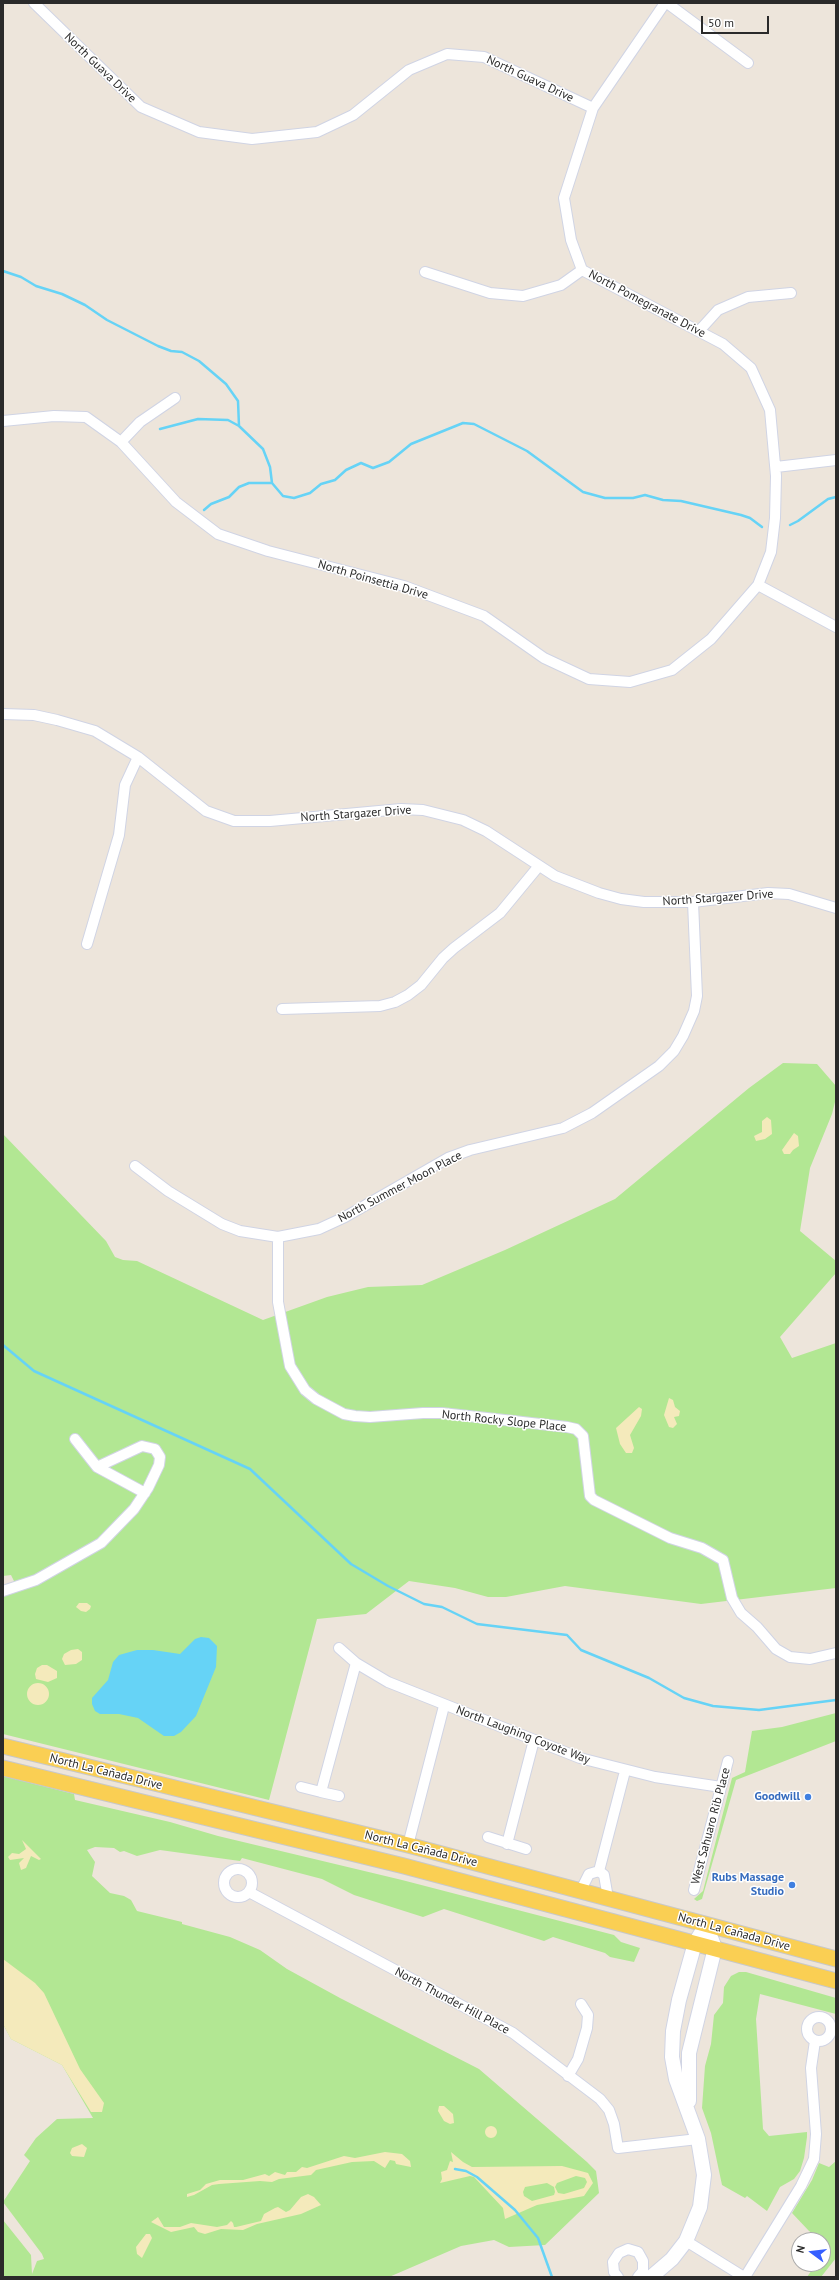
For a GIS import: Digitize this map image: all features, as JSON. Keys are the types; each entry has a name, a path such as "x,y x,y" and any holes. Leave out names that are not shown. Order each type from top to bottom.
{"main road":[{"name":"North La Cañada Drive","path":"3,1746 408,1845 836,1959"},
{"name":"North La Cañada Drive","path":"3,1768 404,1866 836,1981"},
{"path":"227,1823 232,1802"}],"street":[{"name":"North Guava Drive","path":"34,3 141,107 199,132 252,140 317,132 353,115 409,70 447,54 484,56 593,108"},
{"name":"North Pomegranate Drive","path":"748,62 666,3 593,108 564,198 571,240 582,270 723,344 751,368 770,410 776,466 775,518 771,552 758,585"},
{"path":"425,272 490,293 523,296 561,285 582,270"},
{"path":"698,331 718,310 748,297 791,293"},
{"path":"121,442 140,422 175,398"},
{"name":"North Poinsettia Drive","path":"3,421 54,416 86,417 121,442 176,502 218,534 268,551 404,586 484,616 544,658 589,679 630,682 672,670 711,639 758,585"},
{"path":"776,466 836,460"},
{"path":"758,585 836,627"},
{"name":"North Stargazer Drive","path":"3,714 34,715 79,726 108,738 138,756 190,800 206,811 223,818 251,822 401,809 423,810 463,820 486,831 538,866 580,886 621,899 644,902 694,902 768,893 789,894 836,908"},
{"path":"87,944 119,835 125,786 138,756"},
{"path":"282,1009 380,1006 395,1002 408,995 421,985 454,948 500,913 538,866"},
{"name":"North Summer Moon Place","path":"135,1166 168,1191 222,1224 240,1231 278,1237 318,1229 345,1217 448,1158 470,1150 563,1128 592,1113 659,1066 674,1051 694,1011 697,980 694,902"},
{"name":"North Rocky Slope Place","path":"278,1237 278,1302 290,1366 305,1390 316,1400 344,1414 355,1416 370,1417 442,1413 567,1426 576,1429 583,1436 590,1496 594,1500 670,1538 702,1548 723,1560 732,1598 741,1613 757,1627 776,1649 790,1657 810,1659 836,1653"},
{"path":"75,1439 97,1467 145,1493"},
{"path":"3,1591 36,1580 101,1543 121,1525 145,1493 159,1465 160,1457 155,1449 142,1446 137,1447 97,1467"},
{"name":"North Laughing Coyote Way","path":"339,1648 356,1663 388,1682 444,1706 580,1758 625,1770 721,1786"},
{"path":"321,1792 356,1663"},
{"path":"408,1845 444,1706"},
{"path":"507,1844 534,1740"},
{"name":"West Sahuaro Rib Place","path":"694,1890 728,1761"},
{"path":"599,1871 625,1770"},
{"path":"301,1788 339,1796"},
{"path":"488,1837 526,1849"},
{"path":"581,1890 589,1874 599,1871"},
{"path":"599,1871 604,1875 608,1898"},
{"name":"North Thunder Hill Place","path":"249,1892 507,2030 600,2099 609,2110 614,2124 618,2148 698,2139"},
{"path":"650,2277 672,2259 686,2241 698,2214 703,2190 704,2175 698,2139 676,2079 672,2058 676,2016 695,1943 706,1924"},
{"path":"691,2117 687,2081 689,2053 715,1948 706,1924"},
{"path":"568,2076 578,2060 587,2028 588,2015 581,2004"},
{"path":"686,2241 744,2277 801,2186 814,2159 816,2134 811,2068 815,2041"},
{"path":"618,2277 614,2272 613,2262 618,2253 628,2249 638,2252 643,2261 643,2271 638,2277"}],"green space":[{"path":"783,1063 817,1064 836,1086 836,1098 832,1114 810,1168 800,1231 836,1261 836,1273 780,1337 792,1358 836,1343 836,1588 701,1604 565,1586 506,1597 488,1597 455,1588 409,1581 366,1614 317,1619 269,1800 3,1734 3,1598 14,1581 11,1575 3,1576 3,1134 106,1241 115,1257 123,1260 137,1261 263,1320 327,1297 368,1287 422,1285 505,1250 615,1199 749,1088"},
{"path":"836,1713 836,1741 736,1780 702,1899 697,1901 694,1899 703,1891 732,1778 745,1772 752,1731 782,1727"},
{"path":"3,1776 74,1794 75,1800 170,1822 218,1836 402,1880 614,1935 621,1942 640,1948 634,1962 610,1957 605,1953 553,1937 544,1941 444,1909 423,1917 354,1895 322,1879 242,1858 240,1861 160,1850 137,1856 124,1851 120,1852 114,1848 95,1847 87,1850 95,1862 92,1876 110,1893 124,1896 131,1900 137,1911 182,1922 182,1924 230,1937 260,1950 287,1969 340,1998 479,2069 596,2171 599,2193 545,2245 509,2247 494,2240 461,2246 389,2277 3,2277 3,2220 31,2255 32,2274 37,2261 44,2259 42,2254 3,2202 30,2161 24,2155 36,2138 57,2119 93,2118 62,2065 11,2039 3,2024"},
{"path":"739,1972 746,1972 836,1998 836,2014 760,1994 756,2019 763,2129 769,2136 807,2132 804,2158 800,2171 794,2179 780,2187 767,2211 747,2196 745,2198 722,2185 711,2133 702,2108 705,2066 711,2044 714,2015 723,2003 724,1987 731,1976"},
{"path":"836,2161 836,2258 831,2264 831,2232 810,2232 792,2213 812,2180 819,2163 829,2167"},
{"path":"810,2272 825,2272 821,2277 807,2277"}],"sand":[{"path":"767,1117 771,1120 772,1134 765,1139 756,1141 754,1136 762,1132 762,1121"},
{"path":"794,1133 798,1136 799,1146 790,1154 784,1154 782,1150"},
{"path":"669,1398 673,1400 675,1407 680,1411 679,1416 674,1417 677,1424 673,1428 669,1427 664,1415"},
{"path":"639,1407 642,1409 641,1416 630,1435 634,1448 632,1453 626,1453 620,1444 616,1428"},
{"path":"79,1603 87,1603 91,1606 90,1609 86,1612 81,1611 76,1607"},
{"path":"78,1649 82,1652 82,1660 76,1664 65,1665 62,1659 64,1654 71,1650"},
{"path":"42,1665 47,1665 57,1671 57,1678 48,1682 36,1679 35,1674 37,1668"},
{"path":"38,1683 46,1686 49,1694 46,1702 38,1705 30,1702 27,1694 30,1686"},
{"path":"22,1840 41,1859 39,1860 31,1856 26,1868 21,1870 19,1863 24,1858 10,1860 8,1857 12,1853 19,1854 26,1849"},
{"path":"3,1959 35,1983 44,1993 80,2069 104,2103 102,2112 91,2112 62,2065 11,2039 3,2024"},
{"path":"439,2106 444,2106 453,2114 454,2123 450,2124 444,2121 438,2111"},
{"path":"493,2126 496,2127 496,2137 489,2138 486,2137 485,2130 486,2127"},
{"path":"82,2144 87,2148 84,2157 72,2156 70,2153 72,2148"},
{"path":"385,2152 402,2154 410,2161 411,2167 396,2164 395,2161 390,2160 385,2168 374,2161 352,2162 316,2170 311,2175 279,2179 272,2182 260,2181 212,2185 194,2195 187,2197 187,2194 200,2190 206,2184 220,2180 243,2180 265,2174 269,2176 275,2172 285,2175 287,2172 296,2172 302,2167 307,2168 344,2156 355,2158"},
{"path":"451,2152 472,2167 562,2166 588,2173 593,2183 584,2196 537,2205 505,2219 503,2208 474,2177 470,2176 440,2183 442,2179 441,2172 447,2170 450,2161 453,2162","holes":["576,2176 585,2178 587,2182 584,2188 564,2194 558,2193 555,2187 557,2183","547,2183 554,2187 554,2195 532,2201 524,2196 523,2192 525,2187"]},
{"path":"308,2194 314,2197 321,2205 301,2214 257,2224 243,2230 221,2229 205,2234 198,2232 194,2227 171,2232 151,2222 158,2217 164,2227 180,2227 191,2223 217,2227 227,2225 231,2221 234,2227 236,2227 261,2221 264,2214 278,2207 286,2212 290,2210 301,2197"},
{"path":"146,2234 150,2234 152,2238 142,2258 137,2254 136,2247"}],"water":[{"path":"201,1637 209,1638 217,1646 216,1667 196,1716 181,1732 174,1736 164,1736 138,1718 119,1714 100,1714 95,1711 92,1704 92,1698 108,1680 113,1662 119,1655 137,1650 153,1650 180,1654 195,1639"}],"waterway":[{"path":"3,271 21,277 36,286 62,294 85,305 107,320 158,346 171,351 182,352 199,361 226,384 238,401 239,426 263,449 270,467 272,483 283,496 294,498 310,493 321,484 335,480 346,470 361,463 373,468 389,462 411,444 463,423 474,424 527,451 583,492 605,498 633,498 645,495 663,500 681,501 741,515 750,518 762,527"},
{"path":"160,429 198,419 228,420 239,426"},
{"path":"204,510 211,504 229,497 239,487 249,483 272,483"},
{"path":"790,525 798,521 828,499 836,497"},
{"path":"3,1345 34,1371 250,1469 351,1564 388,1586 424,1604 442,1607 477,1624 567,1635 581,1650 649,1678 684,1698 713,1706 759,1710 836,1700"},
{"path":"455,2169 466,2171 477,2177 515,2210 538,2238 552,2277"}],"place":[{"name":"Goodwill","path":"808,1797"},
{"name":"Rubs Massage Studio","path":"792,1885"}]}
